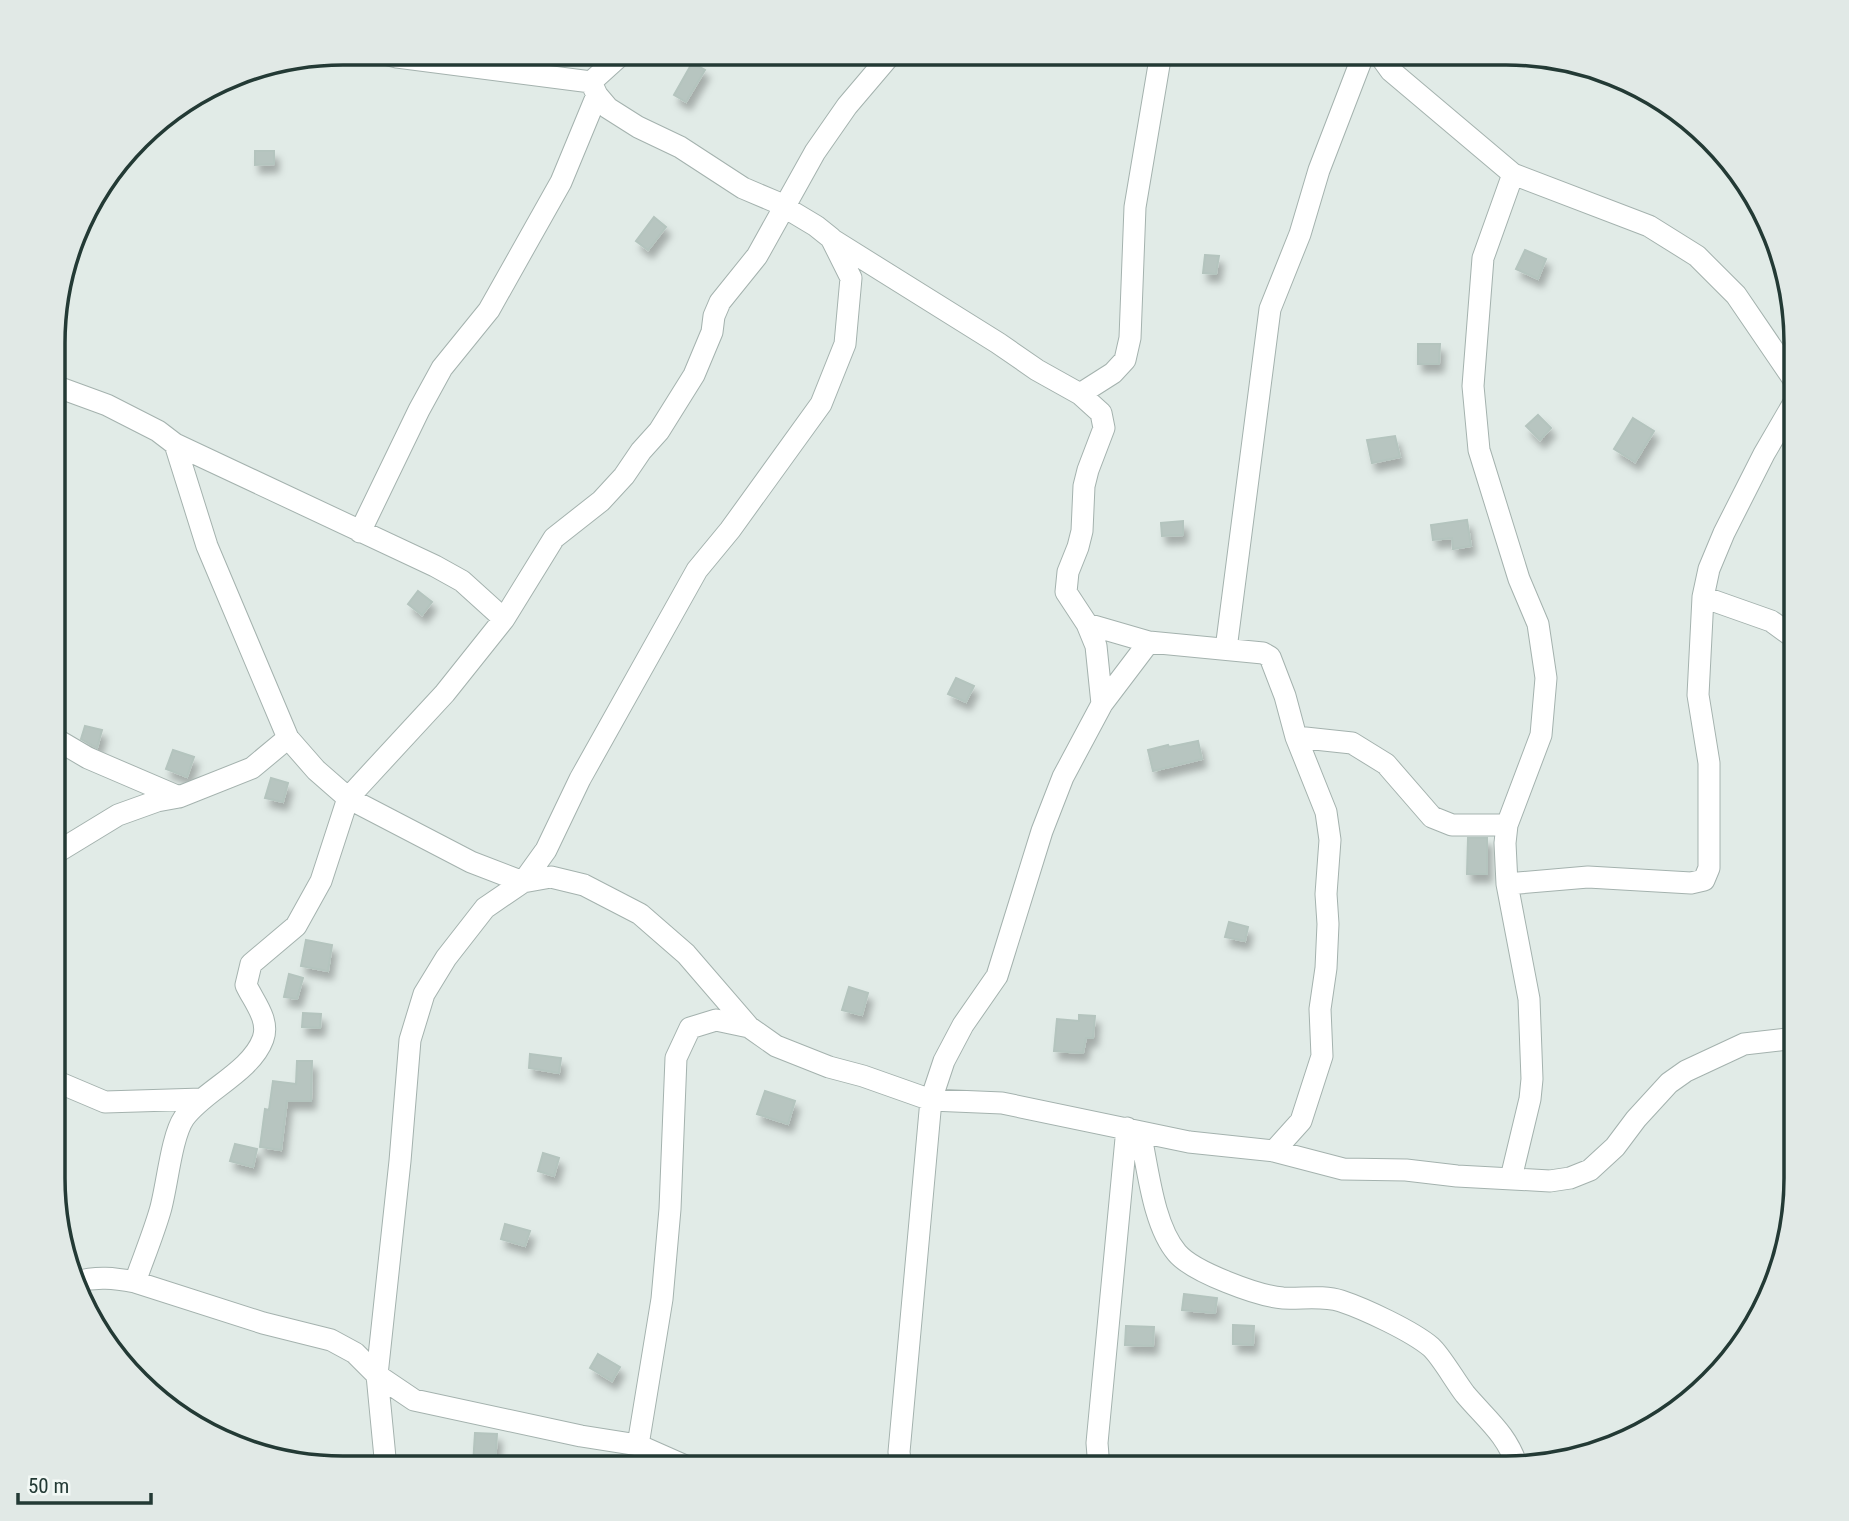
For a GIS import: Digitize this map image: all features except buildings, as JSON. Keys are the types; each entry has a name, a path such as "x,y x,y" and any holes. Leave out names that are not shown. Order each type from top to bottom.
{"street":[{"path":"446,65 594,89 608,108 680,147 743,188 776,202 816,226 831,239 1037,370 1080,394 1101,413 1104,428 1084,486 1082,531 1068,572 1066,592 1087,624 1096,646 1102,704"},
{"path":"360,532 419,410 442,369 489,310 561,182 594,89 613,65"},
{"path":"135,1282 160,1212 183,1119 202,1099 224,1084 264,1038 266,1022 246,985 251,964 296,926 321,881 348,798 445,692 504,619 554,538 601,501 624,477 665,422 694,375 712,332 714,316 720,302 757,256 816,152 847,106 882,65"},
{"path":"1080,394 1113,373 1125,360 1130,338 1135,207 1159,65"},
{"path":"1226,649 1270,309 1300,234 1319,170 1359,65"},
{"path":"1387,65 1513,174 1649,226 1697,256 1736,295 1784,364"},
{"path":"1511,1178 1530,1100 1532,1079 1529,999 1507,884 1505,843 1507,825 1541,735 1546,678 1538,624 1519,579 1479,450 1473,386 1483,258 1513,174"},
{"path":"385,1456 377,1375 410,1040 424,994 446,958 485,908 523,882 546,850 593,755 697,570 730,530 821,404 845,344 851,300 851,278 831,239"},
{"path":"65,390 107,405 158,431 175,444 462,581 504,619"},
{"path":"1507,884 1588,877 1691,883 1704,880 1709,868 1709,763 1698,695 1703,597 1709,569 1724,533 1784,420"},
{"path":"175,444 207,546 288,738 316,770 348,798 471,862 523,882 551,877 584,885 640,914 686,954 749,1027 776,1046 829,1068 863,1076 931,1100 1002,1103 1189,1142 1274,1150 1343,1169 1406,1170 1550,1181 1570,1178 1590,1170 1615,1147 1669,1083 1686,1071 1744,1044 1784,1039"},
{"path":"1703,597 1771,621 1784,630"},
{"path":"1087,624 1149,642 1263,653 1270,657 1285,696 1296,737 1326,812 1330,840 1326,894 1328,924 1326,968 1320,1009 1322,1056 1301,1121 1274,1150"},
{"path":"900,1456 931,1100 944,1061 963,1025 997,976 1046,820 1063,776 1102,704 1149,642"},
{"path":"1296,737 1352,743 1386,764 1432,817 1452,825 1507,825"},
{"path":"65,847 118,815 157,801 179,797 252,768 288,738"},
{"path":"65,744 88,758 179,797"},
{"path":"638,1445 662,1299 670,1209 676,1059 690,1028 716,1020 749,1027"},
{"path":"65,1085 105,1102 202,1099"},
{"path":"1133,1130 1166,1239 1178,1256 1195,1268 1221,1280 1280,1298 1340,1300 1410,1334 1433,1348 1451,1376 1496,1426 1514,1456"},
{"path":"1098,1456 1097,1443 1133,1130"},
{"path":"85,1280 113,1278 135,1282 263,1323 331,1340 355,1353 377,1375 414,1400 581,1436 638,1445 663,1456"}]}
